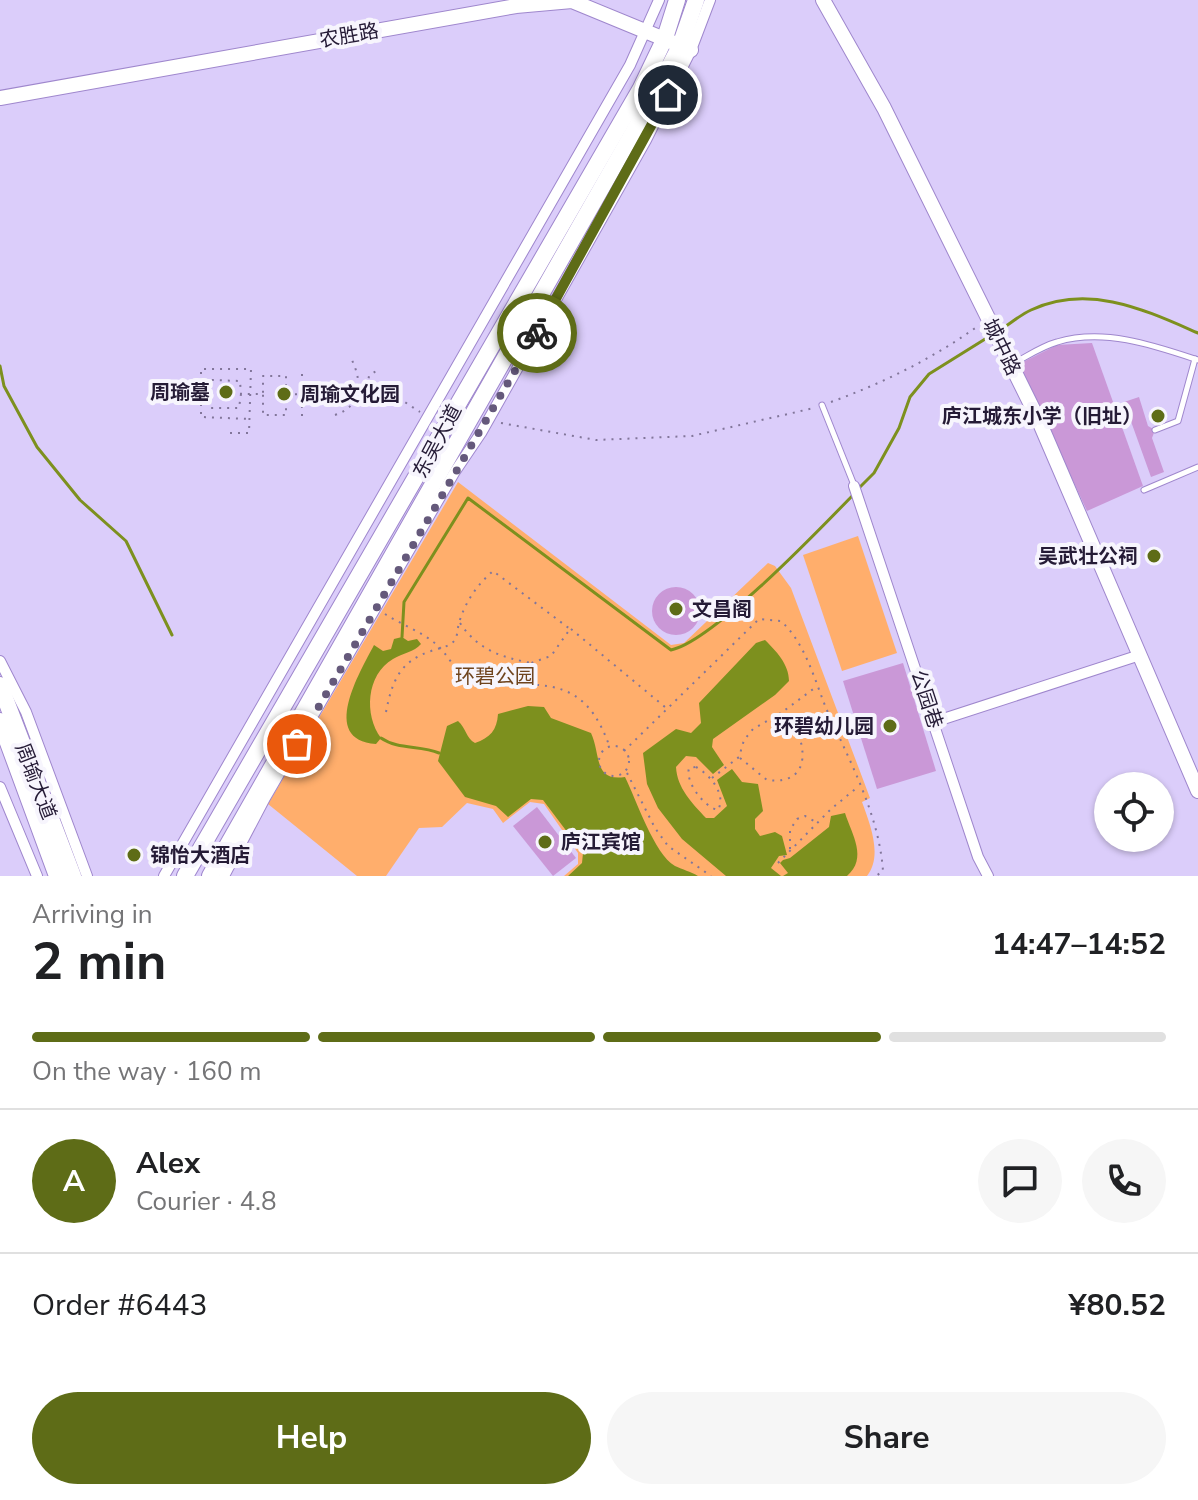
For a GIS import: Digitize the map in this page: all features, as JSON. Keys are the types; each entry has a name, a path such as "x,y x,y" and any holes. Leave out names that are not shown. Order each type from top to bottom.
{"main road":[{"name":"东吴大道","path":"185,876 432,454 463,393 641,88 679,45 677,0"},
{"name":"东吴大道","path":"210,876 547,286 679,45 696,0"},
{"name":"周瑜大道","path":"0,685 73,876"},
{"name":"周瑜大道","path":"0,721 57,876"}],"street":[{"path":"164,876 630,65 659,0"},
{"path":"224,876 265,798 488,421 646,140 679,45 710,0"},
{"name":"城中路","path":"823,0 884,108 1039,421 1198,791"},
{"name":"农胜路","path":"0,98 516,6 572,1 679,45"},
{"name":"公园巷","path":"854,486 978,857 988,876"},
{"path":"934,722 1140,655"},
{"path":"0,661 26,712 87,876"},
{"path":"0,787 37,876"}],"lane":[{"path":"1011,364 1056,342 1098,335 1156,346 1196,359 1178,421 1155,430"},
{"path":"822,405 854,486"},
{"path":"1144,490 1198,467"}],"path":[{"path":"488,421 596,440 692,436 822,405 876,386 993,328"},
{"path":"335,415 353,407 357,395 357,371 351,358"},
{"path":"230,433 249,433 250,419 251,394 251,369 201,369 201,417 250,419"},
{"path":"224,369 225,381"},
{"path":"366,395 369,376 376,371"},
{"path":"302,374 302,416"},
{"path":"263,376 286,376 286,415 263,415 263,394 263,376"},
{"path":"211,380 240,381 241,394 239,408 210,408 211,380"},
{"path":"241,394 263,394"},
{"path":"285,394 397,397 428,417"},
{"path":"224,408 224,417"},
{"path":"386,712 391,683 404,665 450,645 457,637 459,622 474,590 493,571 667,708"},
{"path":"376,610 422,634 440,648 464,676 482,685 553,686 576,696 598,717 609,745"},
{"path":"624,751 759,619 781,621 793,631 860,785 881,853 883,871 876,876"},
{"path":"459,622 480,646 499,657 531,663 551,656 570,629"},
{"path":"523,684 534,671 531,663"},
{"path":"712,778 739,757 744,740 753,729 817,686"},
{"path":"739,757 767,780 788,779 804,761 801,738 784,711"},
{"path":"801,738 832,721"},
{"path":"609,745 617,745 624,751 629,766 627,773 655,828 668,846 711,876"},
{"path":"609,745 600,759 605,773 617,776 627,773"},
{"path":"696,767 712,778 721,801 718,810 708,806 700,797 686,772 696,767"},
{"path":"778,863 860,785"},
{"path":"791,850 790,830 797,819 805,816 818,823"}],"green space":[{"name":"环碧公园","path":"458,482 671,645 684,643 768,563 775,566 791,588 870,798 862,802 875,850 872,868 867,876 564,876 578,864 578,853 544,804 530,802 503,823 493,809 467,803 442,827 419,828 386,876 357,876 268,804"},
{"path":"858,536 897,653 842,671 803,555"}],"shaded area":[{"path":"402,637 408,641 417,639 421,644 393,659 377,675 370,707 381,738 376,744 359,740 350,731 347,718 353,687 374,645 383,651 391,649 394,639"},
{"path":"765,640 784,663 789,681 775,695 713,739 712,747 724,765 713,774 696,757 686,756 676,767 682,788 706,818 714,818 727,806 717,780 732,769 742,782 758,784 763,811 755,819 755,829 760,836 775,832 782,836 787,855 779,856 771,868 781,876 726,876 682,839 658,808 647,784 643,753 676,729 691,733 701,723 699,703 756,643"},
{"path":"528,706 544,707 551,718 591,733 603,771 615,777 625,777 646,825 667,860 698,876 568,876 582,863 583,853 543,800 531,799 508,817 496,806 465,797 438,761 447,726 458,721 475,743 492,733 498,714"},
{"path":"845,813 857,854 857,862 847,876 783,876 788,873 780,863 829,827 831,816"}],"building":[{"path":"1092,343 1143,486 1087,511 1020,367 1021,363 1057,345"},
{"path":"1139,397 1148,426 1155,430 1152,438 1164,472 1151,477 1124,402"},
{"name":"文昌阁","path":"676,587 693,594 700,611 693,628 676,635 659,628 652,611 659,594"},
{"name":"环碧幼儿园","path":"903,663 936,771 877,789 843,681"},
{"name":"庐江宾馆","path":"537,807 576,858 553,876 513,826"}],"waterway":[{"path":"1000,330 1023,314 1053,302 1095,299 1137,308 1198,333"},
{"path":"858,489 874,473 899,428 910,397 929,374 990,336"},
{"path":"0,366 4,386 37,447 80,500 126,541 172,635"},
{"path":"402,637 404,602 468,498 671,650 712,627 738,606 853,495"},
{"path":"381,738 439,753"}],"way so far":[{"path":"297,744 537,333"}],"place":[{"name":"周瑜墓","path":"226,392"},
{"name":"周瑜文化园","path":"284,394"},
{"name":"庐江城东小学（旧址）","path":"1158,416"},
{"name":"吴武壮公祠","path":"1154,556"},
{"name":"文昌阁","path":"676,609"},
{"name":"环碧幼儿园","path":"890,726"},
{"name":"庐江宾馆","path":"545,842"},
{"name":"锦怡大酒店","path":"134,855"}],"route":[{"path":"537,333 646,140 668,95"}]}
